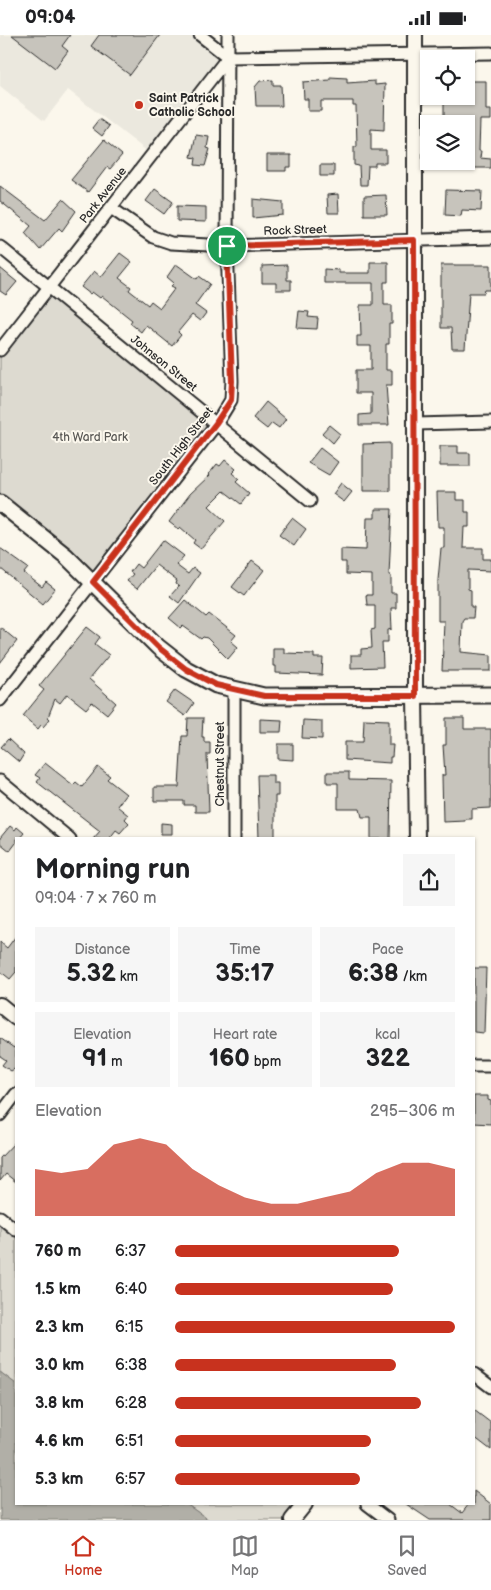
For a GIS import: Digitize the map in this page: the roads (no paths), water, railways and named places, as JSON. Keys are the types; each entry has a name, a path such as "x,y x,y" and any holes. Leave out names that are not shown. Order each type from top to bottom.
{"main road":[{"path":"0,503 52,544 93,582 135,626 169,656 200,677 234,690 264,696 491,695"}],"street":[{"path":"200,35 228,57 491,53"},
{"name":"South High Street","path":"0,701 216,423 226,409 232,393 227,246 228,35"},
{"path":"415,35 415,696 417,837"},
{"name":"Park Avenue","path":"0,350 228,57"},
{"name":"Rock Street","path":"111,208 161,241 227,246 491,238"},
{"name":"Johnson Street","path":"0,247 310,501"},
{"path":"416,424 491,422"},
{"name":"Chestnut Street","path":"234,690 234,837"},
{"path":"0,781 68,837"},
{"path":"0,1005 15,1017"},
{"path":"475,1066 491,1066"},
{"path":"0,1115 15,1095"},
{"path":"0,1217 15,1229"},
{"path":"475,1375 491,1387"},
{"path":"292,1520 304,1505"},
{"path":"368,1505 388,1520"}],"place":[{"name":"Saint Patrick Catholic School","path":"139,105"}],"park label":[{"name":"4th Ward Park","path":"90,437"}]}
